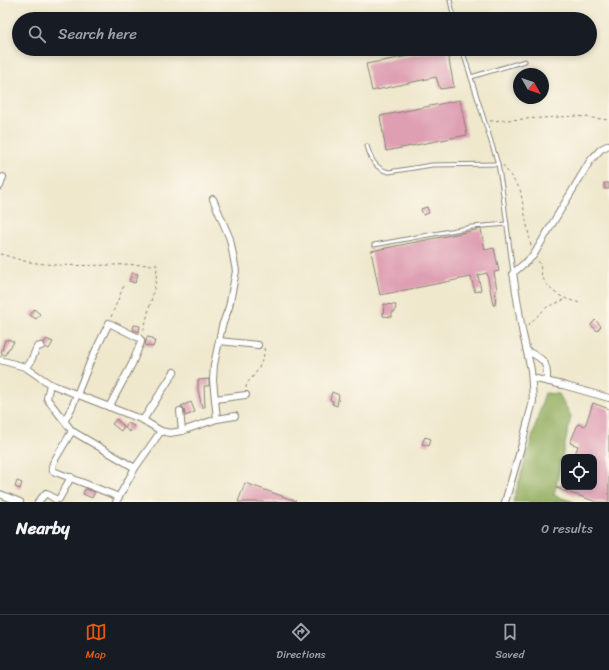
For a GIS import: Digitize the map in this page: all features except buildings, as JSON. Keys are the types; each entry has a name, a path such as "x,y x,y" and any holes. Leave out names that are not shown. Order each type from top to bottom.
{"street":[{"path":"505,502 533,401 532,378 522,330 513,273 533,256 590,161 601,149 609,145"},
{"path":"0,186 3,177"},
{"path":"213,199 230,239 236,270 229,307 222,326 214,365 213,380 217,419"},
{"path":"64,420 109,323 141,340 141,342 132,364 109,407"},
{"path":"219,341 258,345"},
{"path":"25,367 30,363 38,347 42,346"},
{"path":"527,351 544,361 547,368 547,381"},
{"path":"0,360 25,367 50,384 143,420 161,431 170,433 182,431 217,419 235,416"},
{"path":"143,420 174,372"},
{"path":"532,378 609,398"},
{"path":"50,384 47,398 72,431 135,468"},
{"path":"215,399 246,395"},
{"path":"180,411 182,431"},
{"path":"72,431 53,463 52,468 55,472 71,477 117,499 135,468 161,431"},
{"path":"38,502 46,493 53,498 58,499 71,477"},
{"path":"0,494 20,502"}],"lane":[{"path":"450,0 453,12"},
{"path":"464,56 498,164 513,273"},
{"path":"471,77 525,61"},
{"path":"367,146 376,166 389,172 432,165 498,164"},
{"path":"374,245 472,227 507,224"}],"path":[{"path":"485,121 577,116 609,120"},
{"path":"503,164 520,189 533,256 540,264 542,276 551,290 564,300 580,304"},
{"path":"0,254 29,262 95,265 131,263 158,265 156,281 141,340"},
{"path":"109,323 124,285"},
{"path":"522,330 547,307 564,300"},
{"path":"246,395 245,386 256,373 265,352 264,348 258,345"}],"green space":[{"path":"545,393 559,394 571,416 563,454 561,454 561,462 554,495 574,502 513,502"}]}
